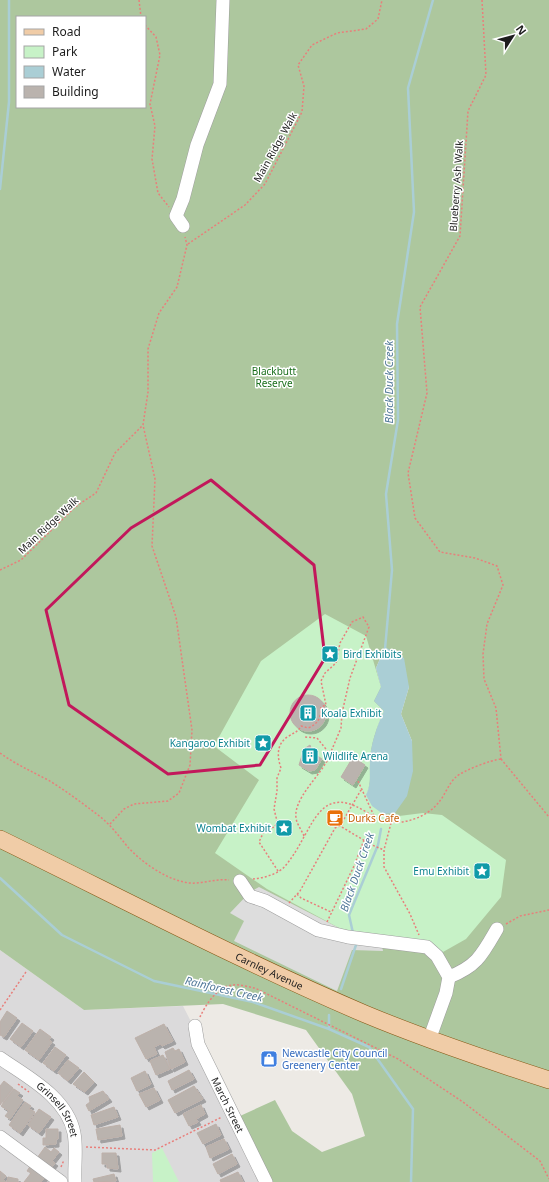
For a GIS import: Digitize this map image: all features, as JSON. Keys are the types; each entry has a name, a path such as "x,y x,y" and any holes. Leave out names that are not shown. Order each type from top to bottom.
{"main road":[{"name":"Carnley Avenue","path":"0,839 300,985 429,1040 549,1080"}],"street":[{"path":"180,221 183,199 197,145 220,84 223,0"},
{"path":"240,880 250,896 265,901 324,931 355,938 427,947 437,956 449,977 446,993 429,1040"},
{"path":"449,977 462,972 477,962 497,929"},
{"name":"March Street","path":"195,1026 198,1044 266,1182"},
{"name":"Grinsell Street","path":"0,1058 49,1094 63,1108 72,1123 76,1146 66,1179"},
{"path":"0,1137 66,1179"}],"path":[{"path":"138,0 141,16"},
{"name":"Main Ridge Walk","path":"187,245 245,205 265,184 302,112 304,86 298,65 312,45 337,32 366,29 378,19 382,0"},
{"name":"Blueberry Ash Walk","path":"482,0 486,75 468,111 460,236 420,307 427,393 408,473 415,518 440,552 475,558 497,566 504,585 487,624 483,654 484,679 496,708 502,759"},
{"path":"109,824 124,809 134,804 168,801 179,793 190,765 192,730 176,617 152,546 155,479 144,425 148,392 148,349 159,313 177,287 187,245 180,221 158,193 152,159 155,126 150,104 160,55 156,37 146,26"},
{"name":"Main Ridge Walk","path":"0,570 21,560 75,507 96,493 115,453 144,425"},
{"path":"278,871 259,842 265,828 275,827 277,821 274,809 277,791 277,778 281,768 277,757 280,746 287,736 298,732 301,726 308,728 318,722 321,715 321,707 326,705 321,681 325,673 336,663 340,643 352,622 363,617 369,627 350,678 342,713 341,728 328,762 308,787 298,806 296,820 304,836"},
{"path":"305,737 317,738 330,754"},
{"path":"0,753 16,764 48,780 109,824 129,848 164,874 184,883 203,883 220,879 240,880"},
{"path":"257,878 278,871 285,866 317,813 329,804 335,802 351,804 360,807 375,818 391,823 420,817 438,803 456,776 491,760 502,759 549,817"},
{"path":"358,781 375,818"},
{"path":"285,912 291,899 297,894 330,835 335,828 340,826 351,804 361,790"},
{"path":"391,823 384,850 384,867 410,914 418,934 427,947"},
{"path":"340,826 372,845 384,850"},
{"path":"324,931 331,912 354,866 364,840"},
{"path":"297,894 301,898 331,912"},
{"path":"497,929 520,916 549,910"},
{"path":"0,1010 26,972"},
{"path":"195,1026 204,1008 220,990 232,985 255,988 398,1059 463,1102 540,1161 549,1179"},
{"path":"12,1080 31,1094"},
{"path":"76,1146 155,1150 232,1112"},
{"path":"64,1156 66,1179"}],"highlighted area":[{"path":"211,480 314,565 325,658 260,765 168,774 69,705 46,610 131,528"}],"shaded area":[{"path":"259,887 341,929 380,935 383,951 352,950 337,991 234,941 244,921 230,913 250,892"},
{"path":"0,950 84,1010 183,1006 273,1182 0,1182"}],"green space":[{"name":"Blackbutt Reserve","path":"0,0 549,0 549,1182 273,1182 240,1116 275,1100 292,1131 322,1152 365,1136 352,1094 306,1030 223,1004 84,1010 0,950","holes":["385,647 409,687 401,714 412,741 372,806 366,795 370,784 369,761 379,722 384,711 381,687 376,668"]},
{"path":"325,614 366,636 381,687 374,701 384,711 376,730 370,756 370,782 366,795 383,814 391,817 423,813 442,815 506,860 501,897 466,939 443,952 430,943 341,929 267,889 215,853 259,780 214,746 261,661"},
{"path":"162,1148 179,1182 153,1182 152,1153"}],"water":[{"path":"385,647 404,658 409,687 401,714 412,741 413,771 407,796 395,813 383,814 372,806 366,795 370,782 370,756 376,730 384,711 374,701 381,687 376,668"}],"building":[{"name":"Koala Exhibit","path":"312,695 321,700 325,706 325,720 321,726 312,731 304,731 295,726 291,720 290,709 295,700 301,696"},
{"name":"Wildlife Arena","path":"310,745 313,753 322,759 315,770 309,771 299,765 304,749"},
{"path":"353,757 365,765 353,785 341,777"},
{"path":"7,1011 17,1018 4,1037 0,1035 0,1022"},
{"path":"22,1023 33,1031 21,1047 10,1039"},
{"path":"164,1024 173,1041 162,1046 160,1044 154,1047 157,1054 146,1059 135,1038"},
{"path":"40,1029 51,1037 49,1040 52,1042 39,1060 25,1050"},
{"path":"55,1047 66,1055 54,1071 43,1063"},
{"path":"173,1048 175,1051 179,1049 185,1062 171,1069 165,1052"},
{"path":"163,1055 170,1069 156,1075 150,1061"},
{"path":"68,1060 79,1068 68,1081 58,1073"},
{"path":"189,1070 194,1079 172,1090 168,1081"},
{"path":"145,1071 151,1084 137,1091 131,1078"},
{"path":"84,1072 94,1082 85,1092 73,1084"},
{"path":"4,1081 13,1088 0,1105 0,1086"},
{"path":"194,1086 203,1099 175,1113 168,1100"},
{"path":"154,1088 160,1100 146,1107 139,1094"},
{"path":"14,1089 20,1093 17,1096 23,1100 10,1119 5,1116 9,1111 1,1106"},
{"path":"103,1091 109,1099 89,1111 86,1105 90,1102 89,1097"},
{"path":"25,1102 31,1106 29,1109 35,1112 20,1133 9,1125"},
{"path":"201,1105 205,1114 196,1119 198,1122 189,1126 183,1114"},
{"path":"114,1107 118,1117 94,1125 91,1115"},
{"path":"39,1109 51,1117 39,1133 28,1125"},
{"path":"216,1124 221,1135 203,1144 197,1133"},
{"path":"120,1125 122,1136 98,1140 96,1129"},
{"path":"46,1129 58,1129 58,1139 56,1139 56,1144 43,1145 43,1138 46,1138"},
{"path":"224,1139 229,1149 210,1158 206,1147"},
{"path":"45,1147 51,1152 54,1148 59,1152 52,1161 55,1163 51,1168 37,1158"},
{"path":"102,1153 116,1153 118,1169 107,1168 107,1164 102,1164"},
{"path":"232,1154 237,1164 218,1174 213,1164"},
{"path":"31,1165 46,1176 41,1182 24,1182 31,1173 27,1171"},
{"path":"0,1171 6,1176 3,1180 6,1182 0,1182"},
{"path":"238,1172 243,1182 221,1182 220,1180"},
{"path":"114,1174 116,1181 94,1182 93,1179"},
{"path":"8,1177 18,1179 18,1182 7,1182"}],"waterway":[{"name":"Rainforest Creek","path":"0,189 9,102 9,0"},
{"name":"Black Duck Creek","path":"385,649 392,570 386,494 398,420 397,324 414,212 408,88 433,0"},
{"name":"Black Duck Creek","path":"353,933 349,915 378,845 381,829"},
{"name":"Rainforest Creek","path":"0,878 62,935 154,981 253,1002 329,1029 369,1047 413,1109 411,1182"},
{"name":"Black Duck Creek","path":"341,989 356,945 355,941"},
{"name":"Black Duck Creek","path":"329,1015 329,1029"}],"place":[{"name":"Bird Exhibits","path":"330,654"},
{"name":"Koala Exhibit","path":"308,713"},
{"name":"Kangaroo Exhibit","path":"263,743"},
{"name":"Wildlife Arena","path":"310,756"},
{"name":"Durks Cafe","path":"335,818"},
{"name":"Wombat Exhibit","path":"284,828"},
{"name":"Emu Exhibit","path":"482,871"},
{"name":"Newcastle City Council Greenery Center","path":"269,1059"}]}
